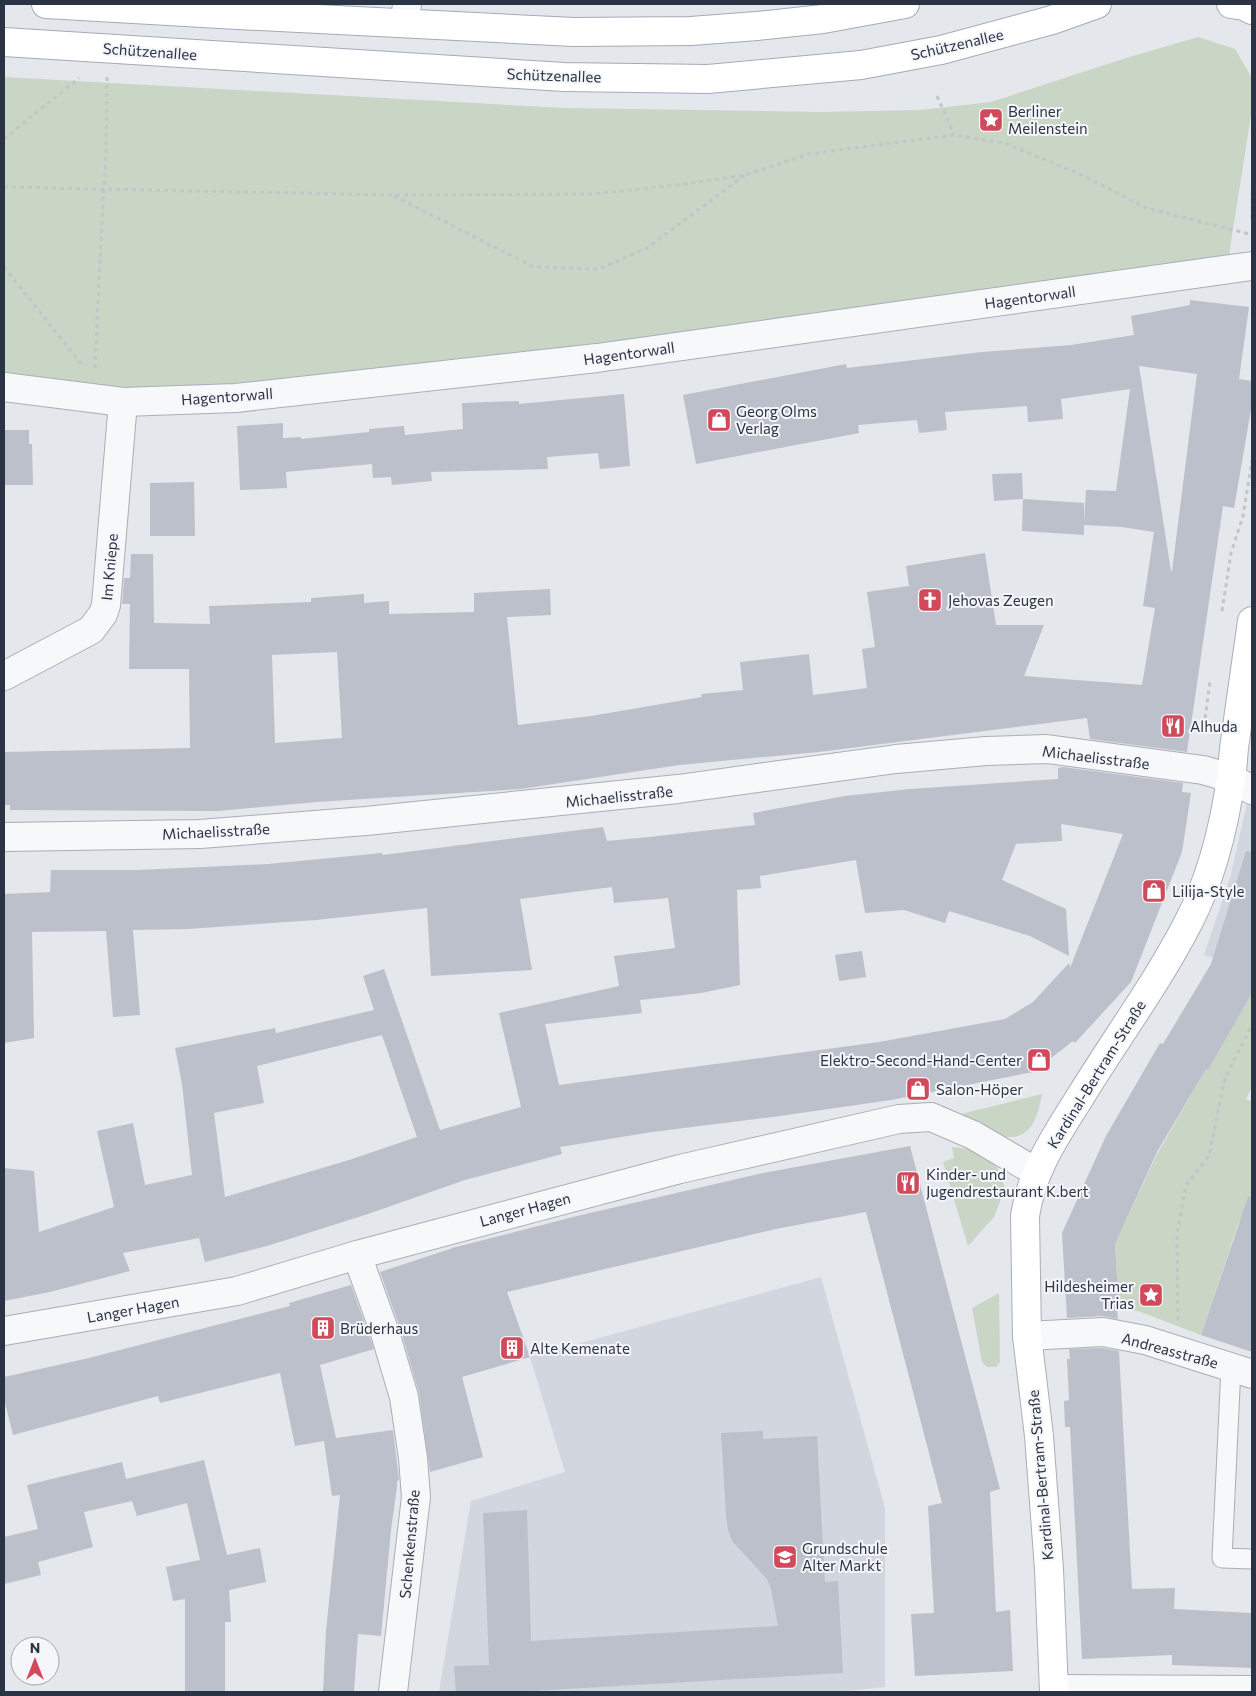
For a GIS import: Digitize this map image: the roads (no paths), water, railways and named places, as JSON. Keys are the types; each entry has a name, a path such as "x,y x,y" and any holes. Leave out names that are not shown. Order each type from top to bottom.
{"main road":[{"path":"46,4 406,14 574,32 692,31 823,18 905,4"},
{"name":"Schützenallee","path":"4,42 564,77 708,79 861,65 941,50 1052,20 1097,4"},
{"path":"1231,4 1244,6 1252,10"},
{"name":"Kardinal-Bertram-Straße","path":"1054,1691 1049,1568 1040,1455 1027,1336 1025,1216 1027,1200 1036,1172 1056,1136 1161,971 1188,923 1208,873 1219,840 1242,784 1252,621"}],"street":[{"name":"Hagentorwall","path":"4,387 94,390 123,402 236,398 597,358 1252,266"},
{"name":"Im Kniepe","path":"4,676 91,630 103,614 106,604 123,402"},
{"name":"Michaelisstraße","path":"4,837 200,834 366,821 678,790 896,759 986,751 1047,749 1203,770 1242,784"},
{"name":"Langer Hagen","path":"4,1331 237,1291 357,1254 680,1168 899,1119 931,1118 972,1135 1036,1172"},
{"name":"Schenkenstraße","path":"357,1254 385,1333 404,1397 413,1458 416,1497 394,1692"},
{"name":"Andreasstraße","path":"1027,1336 1103,1332 1145,1340 1242,1370"},
{"path":"1054,1691 1252,1690"}],"lane":[{"path":"1242,1370 1222,1558 1252,1559"}],"place":[{"name":"Berliner Meilenstein","path":"991,120"},
{"name":"Georg Olms Verlag","path":"719,420"},
{"name":"Jehovas Zeugen","path":"930,600"},
{"name":"Alhuda","path":"1173,726"},
{"name":"Lilija-Style","path":"1154,891"},
{"name":"Elektro-Second-Hand-Center","path":"1039,1060"},
{"name":"Salon-Höper","path":"918,1089"},
{"name":"Kinder- und Jugendrestaurant K.bert","path":"908,1183"},
{"name":"Hildesheimer Trias","path":"1151,1295"},
{"name":"Brüderhaus","path":"323,1328"},
{"name":"Alte Kemenate","path":"512,1348"},
{"name":"Grundschule Alter Markt","path":"785,1557"}]}
